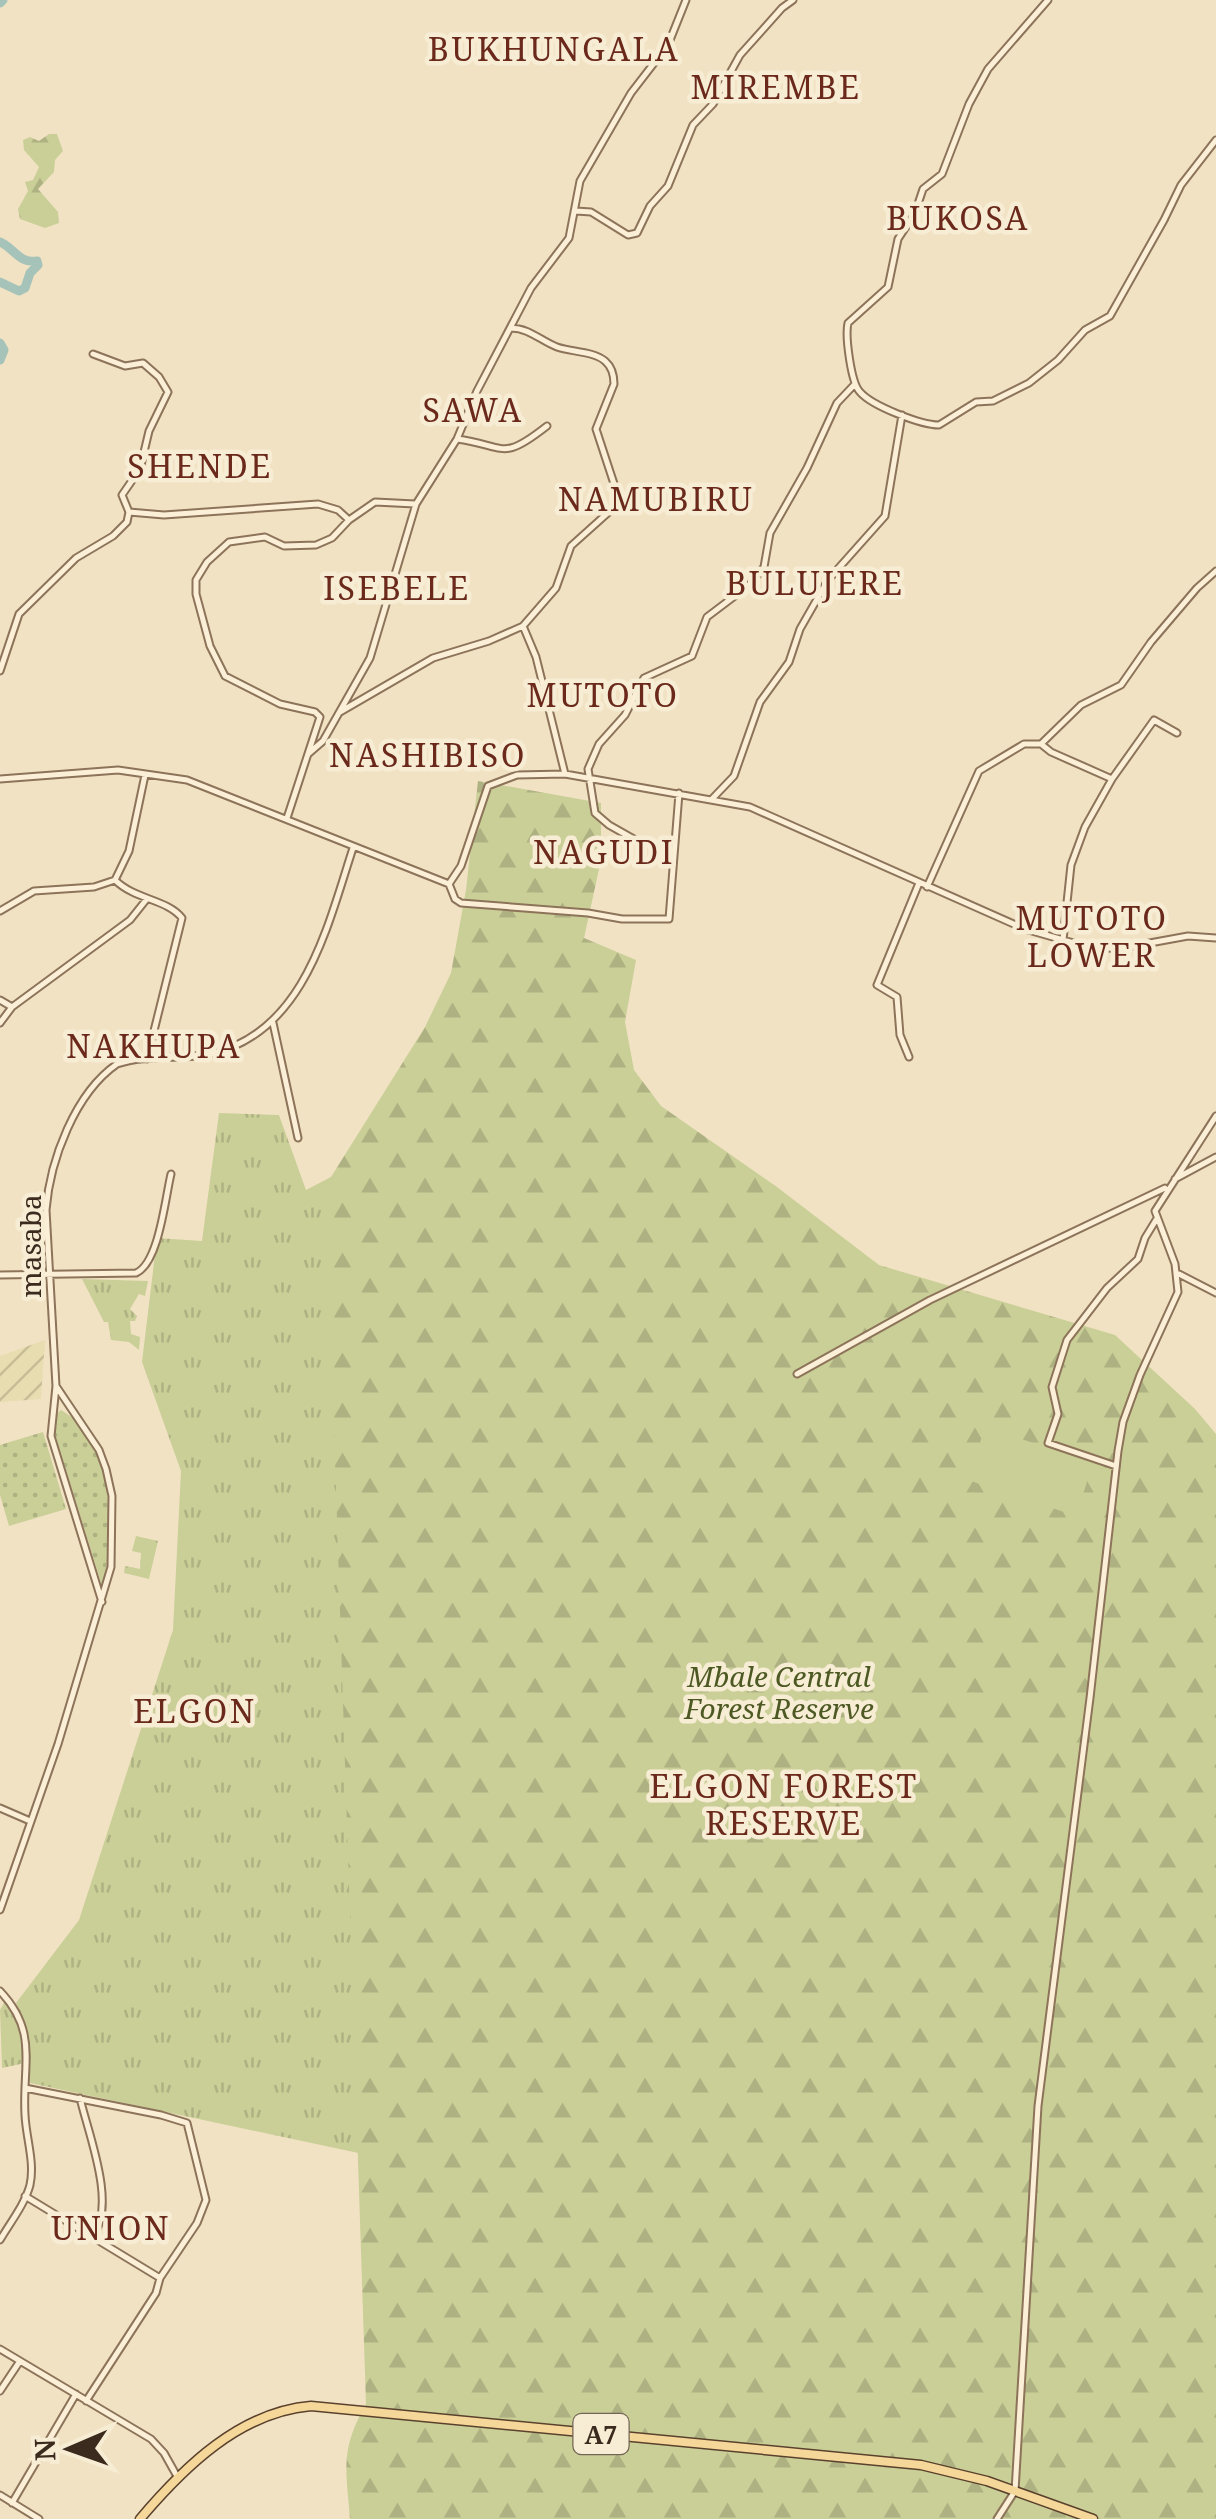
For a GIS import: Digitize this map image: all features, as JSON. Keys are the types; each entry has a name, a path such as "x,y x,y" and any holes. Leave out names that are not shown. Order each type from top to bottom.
{"main road":[{"name":"A7","path":"140,2519 178,2478 222,2440 258,2418 292,2408 322,2406 888,2460 951,2471 1093,2519"}],"street":[{"path":"308,754 323,741 370,658 416,504 457,439 475,395 537,279 569,238 580,181 632,93 668,45 686,0"},
{"path":"576,212 590,212 628,235 637,232 650,206 668,186 693,125 713,104 740,55 793,0"},
{"path":"1048,0 988,69 969,104 942,174 924,189 915,213 898,239 888,287 848,323 855,384 865,397 902,415 939,426 976,402 993,401 1038,376 1085,330 1110,316 1181,184 1216,140"},
{"path":"337,714 432,658 489,642 523,626 556,588 571,546 620,500 596,429 614,381 608,364 600,358 554,346 526,330 511,328"},
{"path":"93,354 125,366 140,362 167,389 140,470 122,496 130,512"},
{"path":"638,842 598,816 592,804 589,766 599,744 625,715 644,678 692,656 707,616 761,572 770,533 807,468 837,403 855,384"},
{"path":"712,799 734,776 760,702 789,662 800,630 828,580 885,516 902,415"},
{"path":"457,439 508,450 522,446 546,426"},
{"path":"287,820 320,717 315,712 264,698 225,676 210,646 196,580 207,562 229,542 266,538 284,546 316,545 332,538 348,520 375,502 416,504"},
{"path":"130,512 164,515 318,504 338,510 348,520"},
{"path":"0,670 19,614 76,558 122,529 130,512"},
{"path":"1041,744 1081,705 1121,685 1151,642 1216,571"},
{"path":"523,626 536,656 565,774"},
{"path":"1063,940 1073,859 1091,813 1154,720 1177,732"},
{"path":"927,887 976,775 1024,744 1041,744 1112,778"},
{"path":"0,779 110,770 193,782 449,884 455,900 461,903 588,912 633,920 669,919 679,793"},
{"path":"0,911 29,892 94,887 115,880 129,851 145,773"},
{"path":"449,884 461,866 488,786 517,775 565,774 758,809 1025,930 1063,940 1116,949 1188,936 1216,938"},
{"name":"masaba","path":"56,1386 46,1210 49,1184 76,1115 111,1068 124,1062 213,1053 274,1023 310,967 353,848"},
{"path":"115,880 127,892 174,910 182,918 147,1060"},
{"path":"909,1057 900,1035 897,997 877,985 919,884"},
{"path":"0,1023 12,1007 130,920 146,899"},
{"path":"0,1000 12,1007"},
{"path":"274,1023 298,1138"},
{"path":"997,2519 1015,2490 1038,2106 1116,1466 1127,1410 1176,1300 1178,1273 1156,1220 1156,1207 1216,1116"},
{"path":"798,1374 930,1300 1216,1157"},
{"path":"0,1275 136,1274 143,1270 152,1258 171,1174"},
{"path":"1116,1466 1048,1443 1058,1414 1052,1387 1066,1340 1107,1288 1138,1258 1156,1220"},
{"path":"1178,1273 1216,1293"},
{"path":"0,1910 58,1744 111,1567 112,1496 99,1450 56,1386"},
{"path":"56,1386 51,1436 55,1455 102,1602"},
{"path":"52,1411 69,1408"},
{"path":"0,1808 30,1821"},
{"path":"0,1990 23,2026 28,2054 24,2112 32,2168 25,2196 0,2240"},
{"path":"25,2088 183,2120 190,2128 206,2200 197,2222 160,2278 156,2292 86,2401"},
{"path":"80,2098 103,2194 100,2226 93,2235"},
{"path":"25,2196 160,2278"},
{"path":"0,2350 151,2439 178,2478"},
{"path":"0,2391 20,2361"},
{"path":"12,2503 76,2394"},
{"path":"0,2496 39,2519"}],"shaded area":[{"path":"45,1340 41,1399 0,1402 0,1356"}],"green space":[{"path":"57,134 63,151 55,160 54,172 38,189 58,212 59,223 45,228 20,219 18,209 28,191 25,182 33,180 39,167 24,150 23,140 30,137 39,141"},
{"name":"Mbale Central Forest Reserve","path":"478,781 601,803 601,860 584,938 636,960 625,1022 634,1070 661,1106 879,1265 1115,1335 1195,1409 1216,1434 1216,2519 350,2519 348,2447 366,2404 326,1185 425,1027 451,973 466,890"},
{"path":"219,1113 279,1115 306,1190 398,1142 424,2167 30,2083 29,2079 27,2032 16,2003 79,1920 173,1630 181,1471 142,1362 157,1238 202,1241"},
{"path":"82,1279 148,1281 145,1296 139,1294 130,1309 137,1316 130,1321 131,1334 140,1337 139,1350 129,1342 111,1340 108,1322 104,1322"},
{"path":"61,1410 80,1424 102,1466 109,1516 103,1589 54,1432 56,1414"},
{"path":"985,1427 1093,1463 1076,1516 968,1480"},
{"path":"43,1432 66,1509 9,1526 0,1495 0,1445"},
{"path":"136,1536 158,1541 149,1579 124,1573 125,1566 140,1569 141,1553 132,1551"},
{"path":"5,2001 20,2030 25,2063 2,2068 0,2010"}],"waterway":[{"path":"0,3 3,0"},
{"path":"0,242 38,265 30,273 25,288 19,291 0,282"},
{"path":"0,343 4,350 0,360"}],"district":[{"name":"BUKHUNGALA","path":"554,48"},
{"name":"MIREMBE","path":"776,86"},
{"name":"BUKOSA","path":"958,217"},
{"name":"SAWA","path":"473,409"},
{"name":"SHENDE","path":"200,465"},
{"name":"NAMUBIRU","path":"656,498"},
{"name":"BULUJERE","path":"815,582"},
{"name":"ISEBELE","path":"397,587"},
{"name":"MUTOTO","path":"603,694"},
{"name":"NASHIBISO","path":"428,754"},
{"name":"NAGUDI","path":"604,851"},
{"name":"MUTOTO LOWER","path":"1092,936"},
{"name":"NAKHUPA","path":"154,1045"},
{"name":"ELGON","path":"195,1710"},
{"name":"ELGON FOREST RESERVE","path":"784,1804"},
{"name":"UNION","path":"111,2227"}]}
